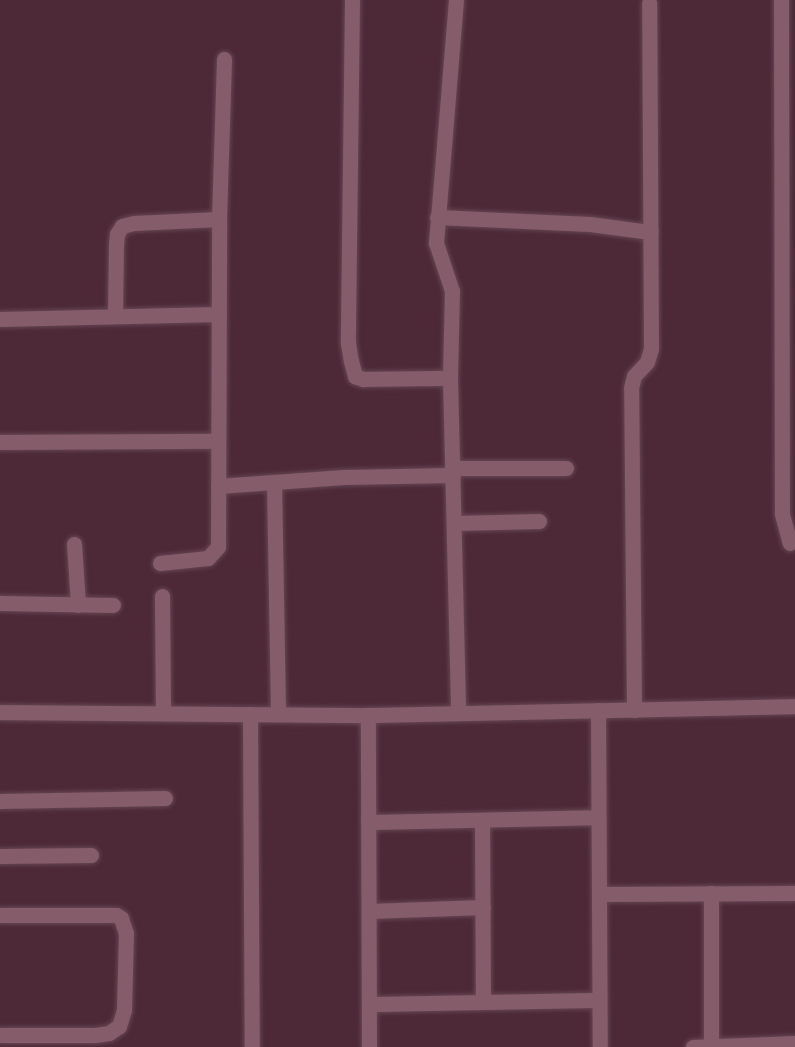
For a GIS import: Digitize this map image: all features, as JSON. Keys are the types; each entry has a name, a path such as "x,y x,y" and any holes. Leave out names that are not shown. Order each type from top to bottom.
{"street":[{"path":"352,0 348,343 352,371 355,376 363,379 450,378"},
{"path":"456,0 436,249 452,291 450,378 458,713"},
{"path":"781,0 788,108 789,462 782,514 790,543"},
{"path":"634,710 631,388 634,376 647,362 651,349 650,3"},
{"path":"160,563 196,561 214,554 218,547 219,219 224,59"},
{"path":"437,217 590,224 650,232"},
{"path":"115,316 116,245 117,234 122,226 134,223 219,219"},
{"path":"0,319 219,314"},
{"path":"0,442 219,441"},
{"path":"218,486 452,472 566,468"},
{"path":"274,482 278,714"},
{"path":"454,523 539,521"},
{"path":"74,544 78,604"},
{"path":"162,596 163,713"},
{"path":"0,603 113,605"},
{"path":"0,712 368,715 795,706"},
{"path":"598,710 600,1047"},
{"path":"250,714 252,1047"},
{"path":"368,715 369,1047"},
{"path":"0,801 165,798"},
{"path":"368,822 598,817"},
{"path":"482,820 483,1002"},
{"path":"0,856 91,855"},
{"path":"711,893 711,1044"},
{"path":"599,894 795,893"},
{"path":"369,912 483,907"},
{"path":"0,915 116,915 121,918 126,933 124,1010 119,1026 109,1033 95,1035 0,1035"},
{"path":"369,1004 599,1000"},
{"path":"693,1047 711,1044 795,1043"}]}
